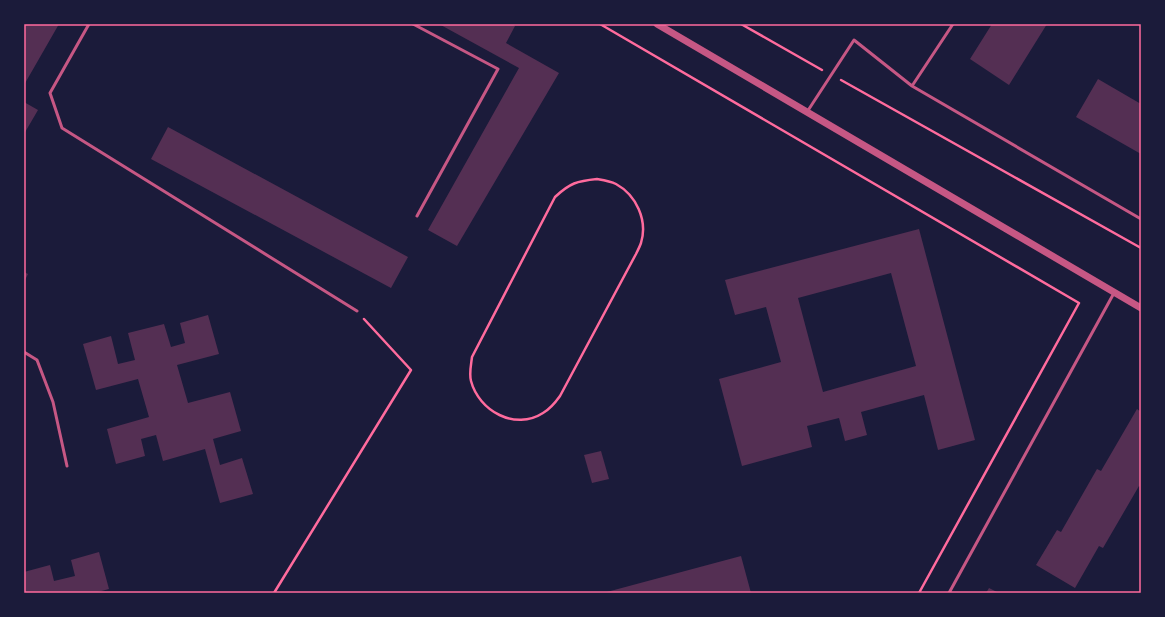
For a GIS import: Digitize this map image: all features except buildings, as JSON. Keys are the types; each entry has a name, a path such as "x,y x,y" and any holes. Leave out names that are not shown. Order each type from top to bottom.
{"street":[{"path":"657,24 1141,308"}],"lane":[{"path":"89,24 50,93 62,128 357,311"},
{"path":"413,24 498,69 417,216"},
{"path":"912,86 953,24"},
{"path":"807,112 854,40 912,86 1141,219"},
{"path":"949,593 1114,293"},
{"path":"24,352 37,360 53,402 66,466"}],"path":[{"path":"600,24 1079,303 919,593"},
{"path":"740,24 1141,248"},
{"path":"598,179 616,184 629,194 635,202 640,211 643,228 641,243 555,404 542,414 530,419 519,420 508,418 492,412 483,404 476,394 471,380 470,366 472,357 555,197 572,184 581,181 598,179"},
{"path":"274,593 411,370 357,311"}]}
